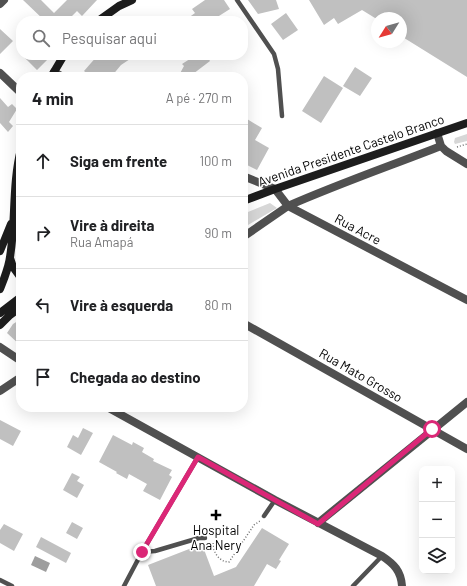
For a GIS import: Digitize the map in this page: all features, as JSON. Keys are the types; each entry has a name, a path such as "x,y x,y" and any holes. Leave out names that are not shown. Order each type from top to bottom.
{"main road":[{"path":"105,16 119,6 132,0"},
{"path":"53,72 61,60"},
{"name":"Avenida Presidente Castelo Branco","path":"248,199 275,188 467,123"},
{"path":"0,289 2,277 10,258 16,202"},
{"path":"0,251 13,219"},
{"path":"10,258 16,271"},
{"path":"2,277 16,277"},
{"path":"0,313 16,301"},
{"path":"0,325 16,311"}],"street":[{"path":"0,4 4,0"},
{"path":"0,73 16,88"},
{"path":"437,133 441,146 446,151 467,164"},
{"path":"248,234 288,206 333,186 371,174 441,146"},
{"path":"248,178 275,188"},
{"name":"Rua Acre","path":"275,188 288,206 467,300"},
{"name":"Rua Mato Grosso","path":"248,325 467,449"},
{"path":"0,347 16,358"},
{"path":"0,391 16,380"},
{"path":"318,524 432,429 467,402"},
{"path":"116,412 318,524 392,562 398,570 402,586"}],"lane":[{"path":"237,0 248,16"},
{"path":"248,16 274,54 278,69 282,116"},
{"path":"124,586 142,552 198,457"},
{"path":"264,516 275,500"},
{"path":"142,552 155,552 198,538 205,538"},
{"path":"352,586 382,556"},
{"path":"0,580 12,586"}],"path":[{"path":"213,543 213,550 216,555 225,562 229,562 254,525 264,516"}],"shaded area":[{"path":"467,134 467,141 455,144 455,138"},
{"path":"270,203 277,208 248,225 248,212"},
{"path":"35,556 50,563 46,572 31,565"}],"building":[{"path":"23,0 41,0 54,13 67,0 97,0 82,16 77,11 72,16 40,16"},
{"path":"205,0 224,0 230,9 219,16 191,16 195,13 192,9"},
{"path":"248,0 276,0 279,9 258,14"},
{"path":"309,0 467,0 467,77 407,40 407,12 371,12 371,16 362,10 338,24 334,18 324,25"},
{"path":"286,13 298,30 283,40 271,24"},
{"path":"0,29 13,41 0,54"},
{"path":"27,60 47,60 37,70"},
{"path":"94,60 128,60 121,65 115,72 84,71"},
{"path":"188,60 210,61 196,72 181,72 184,66 182,64"},
{"path":"355,67 372,78 360,96 343,86"},
{"path":"324,76 343,88 321,123 302,111"},
{"path":"0,98 8,107 12,104 16,108 16,111 9,122 13,126 8,132 0,123"},
{"path":"248,120 262,128 255,140 269,148 257,170 248,166"},
{"path":"16,322 16,341 7,333"},
{"path":"0,420 21,431 13,446 0,439"},
{"path":"83,428 93,433 81,455 67,447 73,435 78,438"},
{"path":"113,435 132,445 133,442 144,448 142,452 154,459 153,461 172,470 169,475 172,477 160,500 143,491 147,484 129,474 127,479 99,462"},
{"path":"72,473 80,477 77,481 84,485 77,498 63,490"},
{"path":"72,522 83,528 77,539 66,533"},
{"path":"4,524 23,534 14,551 0,543 0,530"},
{"path":"262,528 289,544 279,560 281,561 276,569 267,564 254,586 156,586 148,565 202,544 214,576 236,567"},
{"path":"41,537 71,553 66,563 36,547"}],"place":[{"name":"Hospital Ana Nery","path":"216,515"}],"route":[{"path":"142,552 198,457 318,524 432,429"}]}
